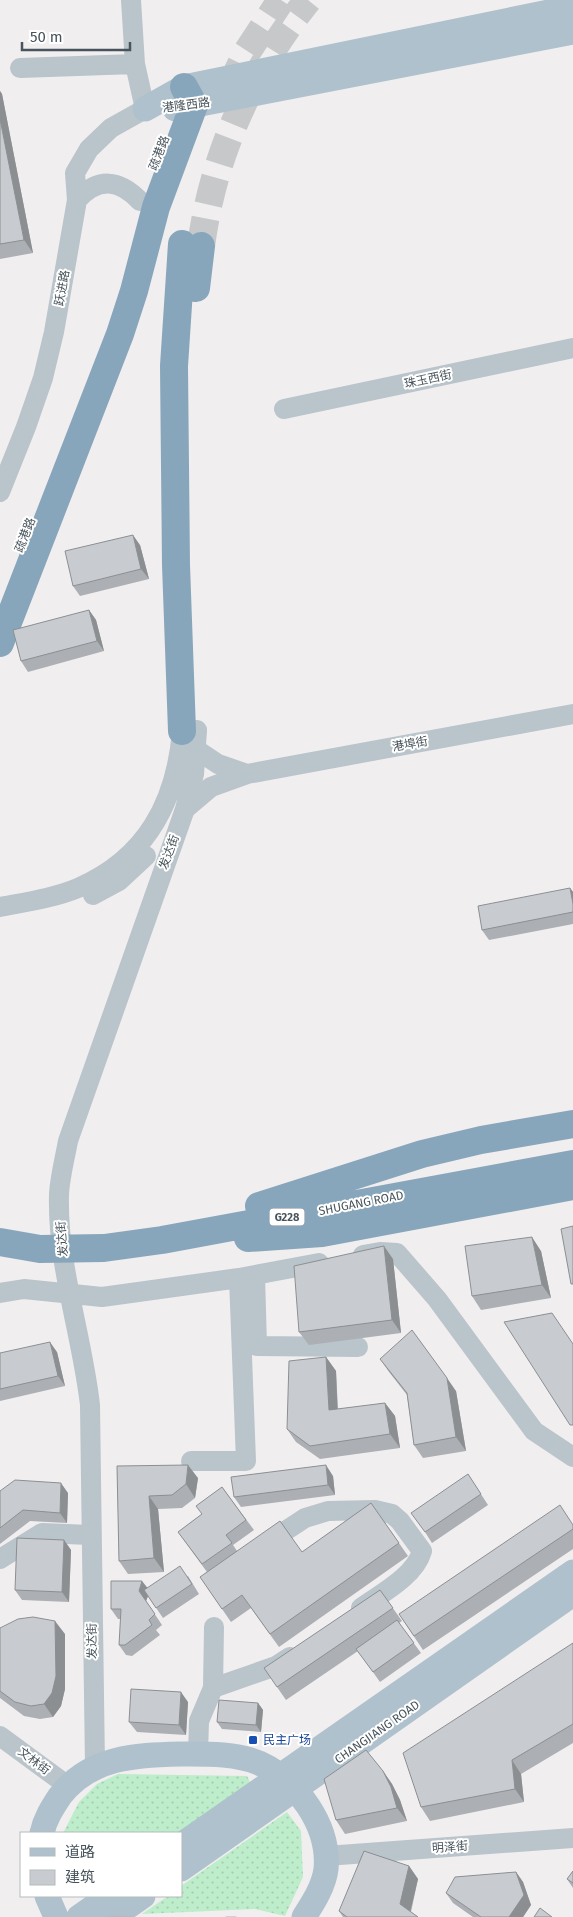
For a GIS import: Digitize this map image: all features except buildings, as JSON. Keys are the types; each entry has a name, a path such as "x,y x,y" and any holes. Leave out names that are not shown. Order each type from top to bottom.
{"highway":[{"name":"疏港路","path":"61,463 104,328 140,202 184,100"},
{"name":"疏港路","path":"0,599 120,334 134,291 184,100"},
{"path":"192,245 194,308 191,364 192,737"},
{"path":"0,643 61,463"},
{"path":"259,1206 422,1154 482,1140 573,1124"},
{"name":"SHUGANG ROAD","path":"0,1224 42,1231 102,1231 159,1224 573,1147"},
{"name":"SHUGANG ROAD","path":"0,1242 40,1249 104,1248 196,1234 573,1164"},
{"path":"196,1234 259,1238 322,1233 573,1186"}],"main road":[{"name":"港隆西路","path":"145,109 573,7"},
{"name":"港隆西路","path":"184,100 573,32"},
{"name":"CHANGJIANG ROAD","path":"182,1868 287,1783 573,1572"},
{"name":"CHANGJIANG ROAD","path":"182,1844 287,1783 573,1594"},
{"path":"42,1832 45,1822 68,1786 95,1767 113,1760 137,1755 198,1754 234,1756 258,1763 287,1783 318,1824 326,1856 323,1884 304,1917"},
{"path":"47,1897 56,1917"},
{"path":"78,1917 108,1897"},
{"path":"113,1917 142,1897"}],"street":[{"path":"132,2 135,64 145,109"},
{"path":"20,68 135,64"},
{"name":"跃进路","path":"0,492 43,378 54,332 77,200 76,173 88,149 111,128 145,109"},
{"path":"77,200 87,189 99,184 116,185 130,190 140,202"},
{"name":"珠玉西街","path":"284,409 573,348"},
{"name":"港埠街","path":"185,809 211,787 247,774 573,714"},
{"path":"0,922 55,910 86,898 119,880 140,863 159,840 165,807 192,737 218,764 247,774"},
{"name":"发达街","path":"95,1767 90,1534 90,1405 85,1363 68,1293 60,1240 59,1192 68,1141 159,840 185,809 194,774 192,737"},
{"path":"0,908 77,888 104,874 130,855 159,840"},
{"path":"0,1293 24,1289 102,1297 247,1276 380,1252 398,1253 437,1299 534,1431 573,1457"},
{"path":"247,1276 258,1346 358,1347"},
{"path":"191,1461 246,1461 247,1276"},
{"path":"262,1546 304,1518 328,1511 375,1510 392,1514 400,1521 422,1551 419,1561 404,1577 342,1621"},
{"path":"0,1559 42,1533 90,1534"},
{"path":"198,1754 199,1721 214,1688 214,1627"},
{"path":"214,1688 276,1666 304,1647"},
{"name":"文林街","path":"0,1736 68,1786"},
{"name":"明泽街","path":"326,1856 573,1838"}],"green space":[{"name":"民主广场","path":"118,1774 247,1776 253,1788 182,1832 64,1832 79,1802 97,1784"},
{"path":"287,1812 301,1831 303,1877 285,1916 255,1909 142,1914 167,1897 182,1897 182,1885"}],"tunnel":[{"path":"229,89 247,52 281,0"},
{"path":"201,246 215,179 238,115 252,85 269,56 308,0"}],"tram line":[{"path":"109,1917 131,1917"},
{"path":"226,1917 236,1917"}],"place":[{"name":"民主广场","path":"253,1740"}]}
